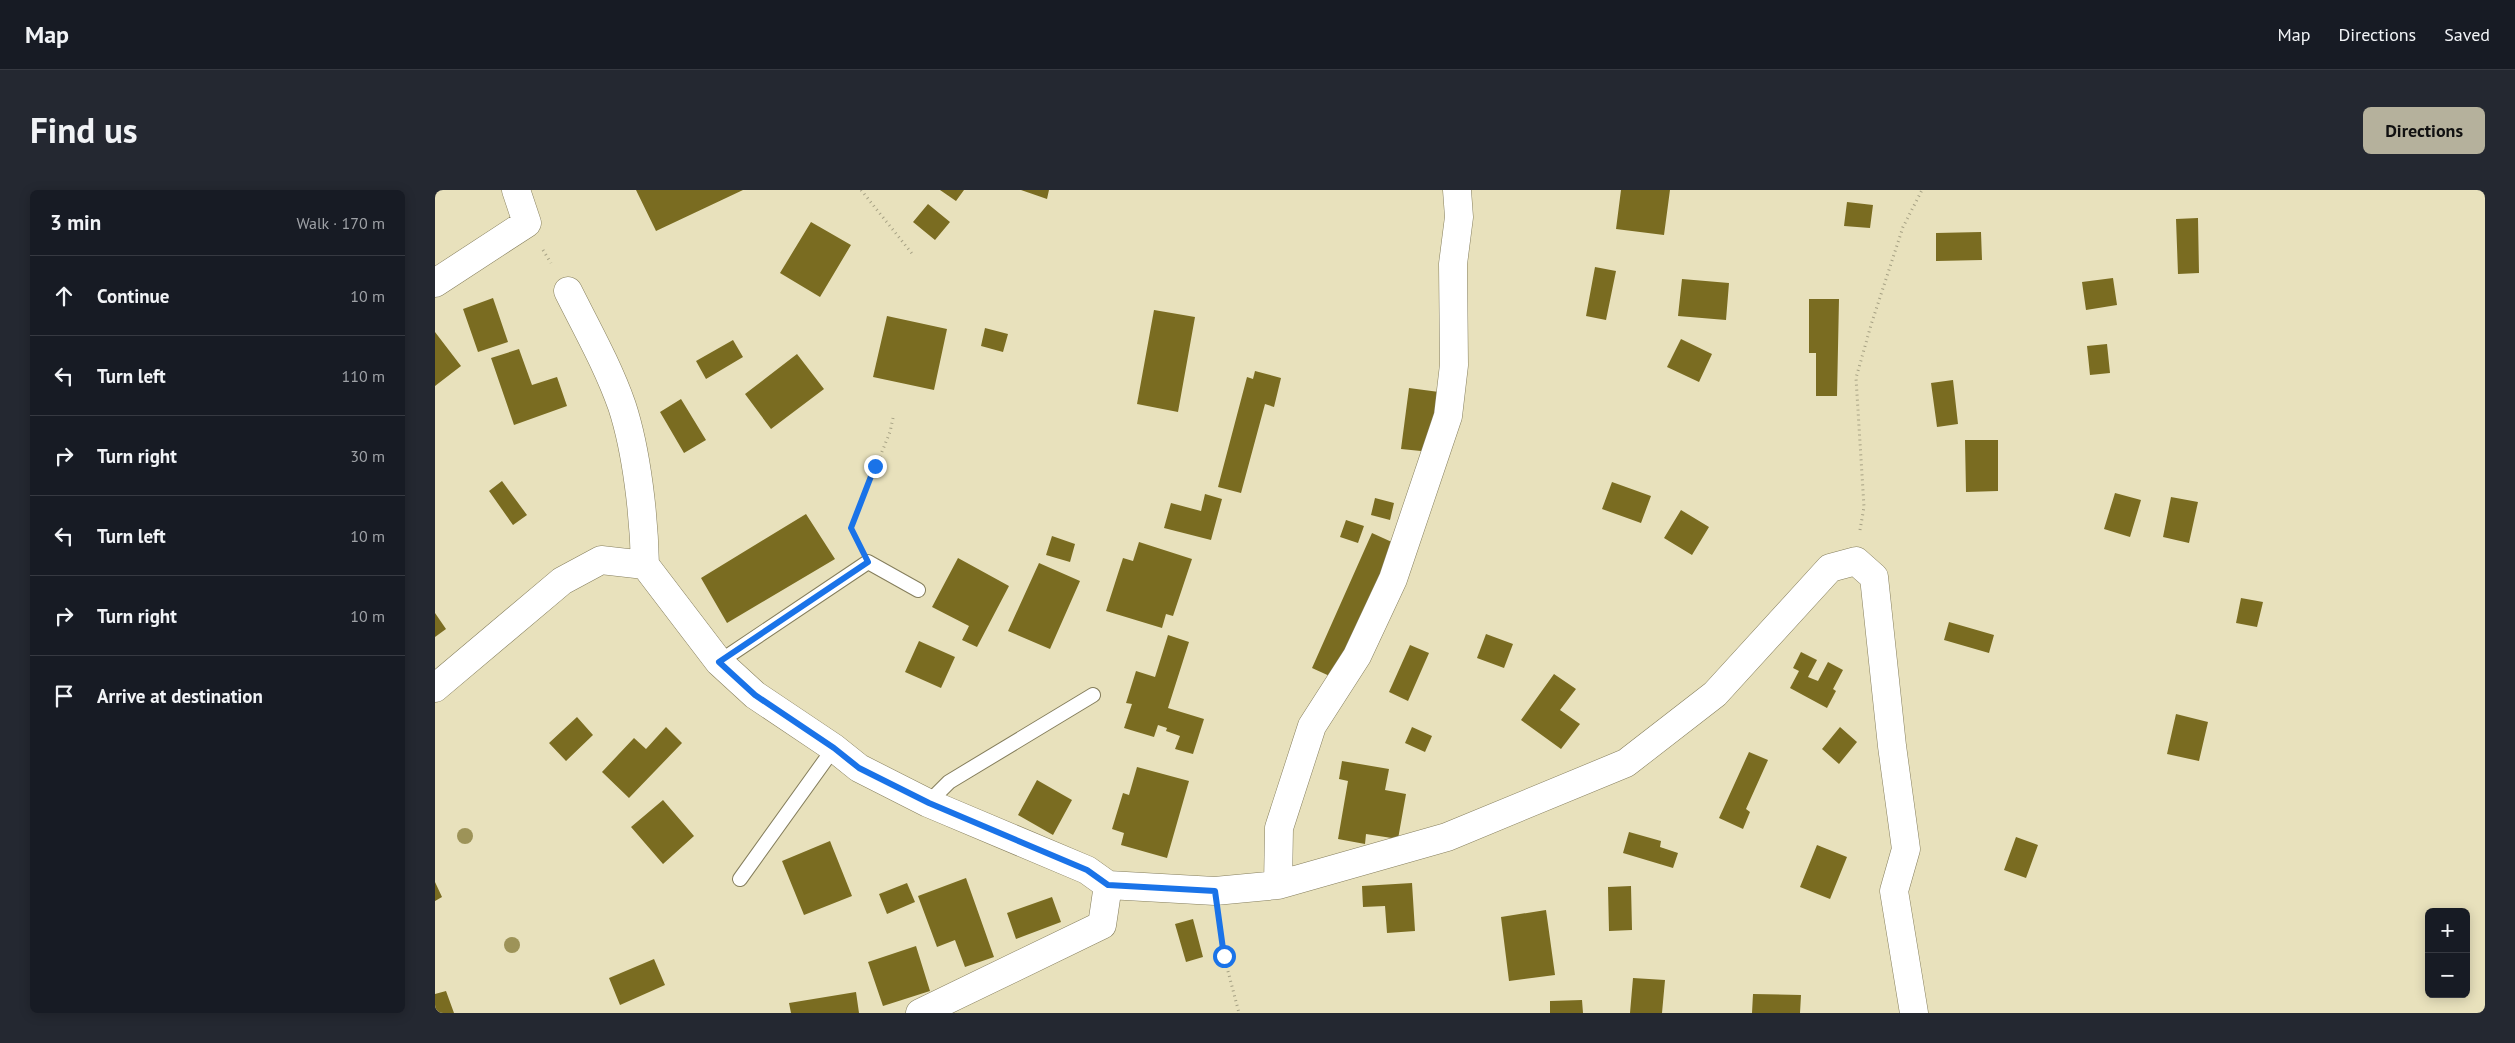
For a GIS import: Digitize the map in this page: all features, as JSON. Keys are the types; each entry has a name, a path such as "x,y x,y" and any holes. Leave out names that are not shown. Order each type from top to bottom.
{"street":[{"path":"435,283 527,223 516,190"},
{"path":"1279,885 1279,828 1312,726 1357,656 1393,579 1448,416 1454,365 1453,264 1459,217 1457,190"},
{"path":"568,291 604,362 622,407 632,450 645,534 645,565 719,662 755,695 834,748 859,768 929,803 1087,870 1108,885 1215,891 1279,885 1447,837 1626,763 1715,694 1830,568 1856,561 1874,577 1891,746 1906,849 1893,891 1914,1013"},
{"path":"435,688 562,581 601,560 645,565"},
{"path":"920,1013 1102,926 1108,885"}],"lane":[{"path":"719,662 868,562 919,590"},
{"path":"929,803 949,782 1093,695"},
{"path":"740,879 834,748"}],"path":[{"path":"861,190 914,256"},
{"path":"1856,561 1863,507 1856,378 1903,227 1922,190"},
{"path":"527,223 568,291"},
{"path":"868,562 851,528 890,432 893,418"},
{"path":"1215,891 1224,956 1239,1013"}],"building":[{"path":"636,190 743,190 656,231"},
{"path":"940,190 964,190 956,201"},
{"path":"1021,190 1049,190 1047,199"},
{"path":"1621,190 1670,190 1664,235 1616,229"},
{"path":"1847,202 1873,205 1870,228 1844,226"},
{"path":"928,204 950,222 935,240 913,222"},
{"path":"2198,218 2199,273 2178,274 2176,219"},
{"path":"811,222 851,245 820,297 780,273"},
{"path":"1981,232 1982,260 1936,261 1936,233"},
{"path":"1595,267 1616,271 1606,320 1586,316"},
{"path":"2113,278 2117,305 2086,310 2082,282"},
{"path":"1682,279 1729,283 1726,320 1678,316"},
{"path":"493,298 508,342 478,352 463,309"},
{"path":"1809,299 1839,299 1837,396 1816,396 1816,353 1809,353"},
{"path":"1154,310 1195,317 1178,412 1137,404"},
{"path":"887,316 947,329 934,390 873,377"},
{"path":"985,328 1008,334 1003,352 981,346"},
{"path":"435,332 461,366 435,386"},
{"path":"1681,339 1712,354 1699,382 1667,367"},
{"path":"733,340 743,357 706,379 696,361"},
{"path":"2107,344 2110,373 2090,375 2087,346"},
{"path":"519,349 532,385 557,377 567,406 514,425 491,358"},
{"path":"797,354 824,389 771,429 745,394"},
{"path":"1255,371 1281,378 1274,407 1265,404 1241,493 1218,487 1247,377 1253,379"},
{"path":"1953,380 1958,424 1937,427 1931,383"},
{"path":"1409,388 1439,392 1431,452 1401,449"},
{"path":"681,399 706,440 684,453 660,412"},
{"path":"1965,440 1998,440 1998,491 1966,492"},
{"path":"502,481 527,515 513,525 489,491"},
{"path":"1612,482 1651,496 1641,523 1602,509"},
{"path":"2115,493 2141,500 2130,537 2104,529"},
{"path":"1205,494 1222,499 1211,540 1164,528 1171,503 1201,511"},
{"path":"2171,497 2198,502 2189,543 2163,537"},
{"path":"1375,498 1394,503 1390,520 1371,515"},
{"path":"1681,510 1709,527 1692,555 1664,538"},
{"path":"806,514 835,559 727,623 701,578"},
{"path":"1346,520 1364,526 1358,543 1340,537"},
{"path":"1372,533 1394,543 1334,678 1312,668"},
{"path":"1052,536 1075,544 1070,562 1046,555"},
{"path":"1139,542 1192,559 1173,616 1166,614 1162,628 1106,611 1123,558 1133,561"},
{"path":"958,558 1009,586 977,647 962,640 969,626 932,607"},
{"path":"1039,563 1080,581 1050,649 1008,631"},
{"path":"2241,598 2263,602 2257,627 2236,623"},
{"path":"435,613 446,629 435,637"},
{"path":"1949,622 1994,635 1989,653 1944,640"},
{"path":"1486,634 1513,644 1504,668 1477,658"},
{"path":"1168,635 1189,642 1168,708 1204,719 1193,754 1175,749 1180,736 1166,731 1167,728 1158,725 1154,737 1124,728 1132,704 1126,703 1136,671 1155,677"},
{"path":"919,641 955,657 941,688 905,672"},
{"path":"1410,645 1429,653 1408,701 1389,692"},
{"path":"1801,652 1817,660 1808,677 1818,681 1828,662 1843,670 1833,689 1836,691 1827,708 1790,688 1799,671 1793,668"},
{"path":"1554,674 1576,689 1560,710 1580,724 1561,749 1521,720"},
{"path":"2176,714 2208,722 2199,761 2167,754"},
{"path":"577,717 593,735 566,761 549,743"},
{"path":"666,727 682,743 629,798 602,772 634,738 646,749"},
{"path":"1412,727 1432,736 1425,752 1405,743"},
{"path":"1840,727 1857,742 1839,764 1822,749"},
{"path":"1749,752 1768,760 1746,809 1750,812 1743,829 1719,818"},
{"path":"1342,761 1389,769 1385,790 1406,794 1398,839 1366,834 1365,844 1338,839 1348,781 1339,779"},
{"path":"1137,767 1189,781 1167,858 1121,845 1124,833 1112,829 1123,793 1129,795"},
{"path":"1037,780 1072,800 1053,835 1018,815"},
{"path":"663,800 694,836 663,864 631,827"},
{"path":"1629,832 1661,841 1660,847 1678,853 1673,868 1623,853"},
{"path":"2016,837 2038,845 2026,878 2004,870"},
{"path":"830,841 852,896 804,915 782,861"},
{"path":"1817,845 1847,857 1830,899 1800,887"},
{"path":"966,878 994,957 965,967 955,940 937,947 918,896"},
{"path":"435,882 442,897 435,901"},
{"path":"907,883 915,902 887,914 879,894"},
{"path":"1412,883 1415,931 1387,933 1385,906 1363,907 1362,886"},
{"path":"1631,886 1632,930 1609,931 1608,887"},
{"path":"1052,897 1061,922 1016,939 1007,913"},
{"path":"1546,910 1555,975 1509,981 1501,917"},
{"path":"1193,919 1203,957 1186,962 1175,924"},
{"path":"916,946 930,991 883,1006 868,962"},
{"path":"654,959 665,985 620,1005 609,978"},
{"path":"1633,978 1665,980 1662,1013 1630,1013"},
{"path":"446,991 454,1013 435,1013 435,994"},
{"path":"856,992 859,1013 791,1013 789,1003"},
{"path":"1753,994 1801,995 1800,1013 1752,1013"},
{"path":"1582,1000 1583,1013 1550,1013 1550,1001"}],"route":[{"path":"875,466 851,528 868,562 719,662 755,695 834,748 859,768 929,803 1087,870 1108,885 1215,891 1224,956"}]}
